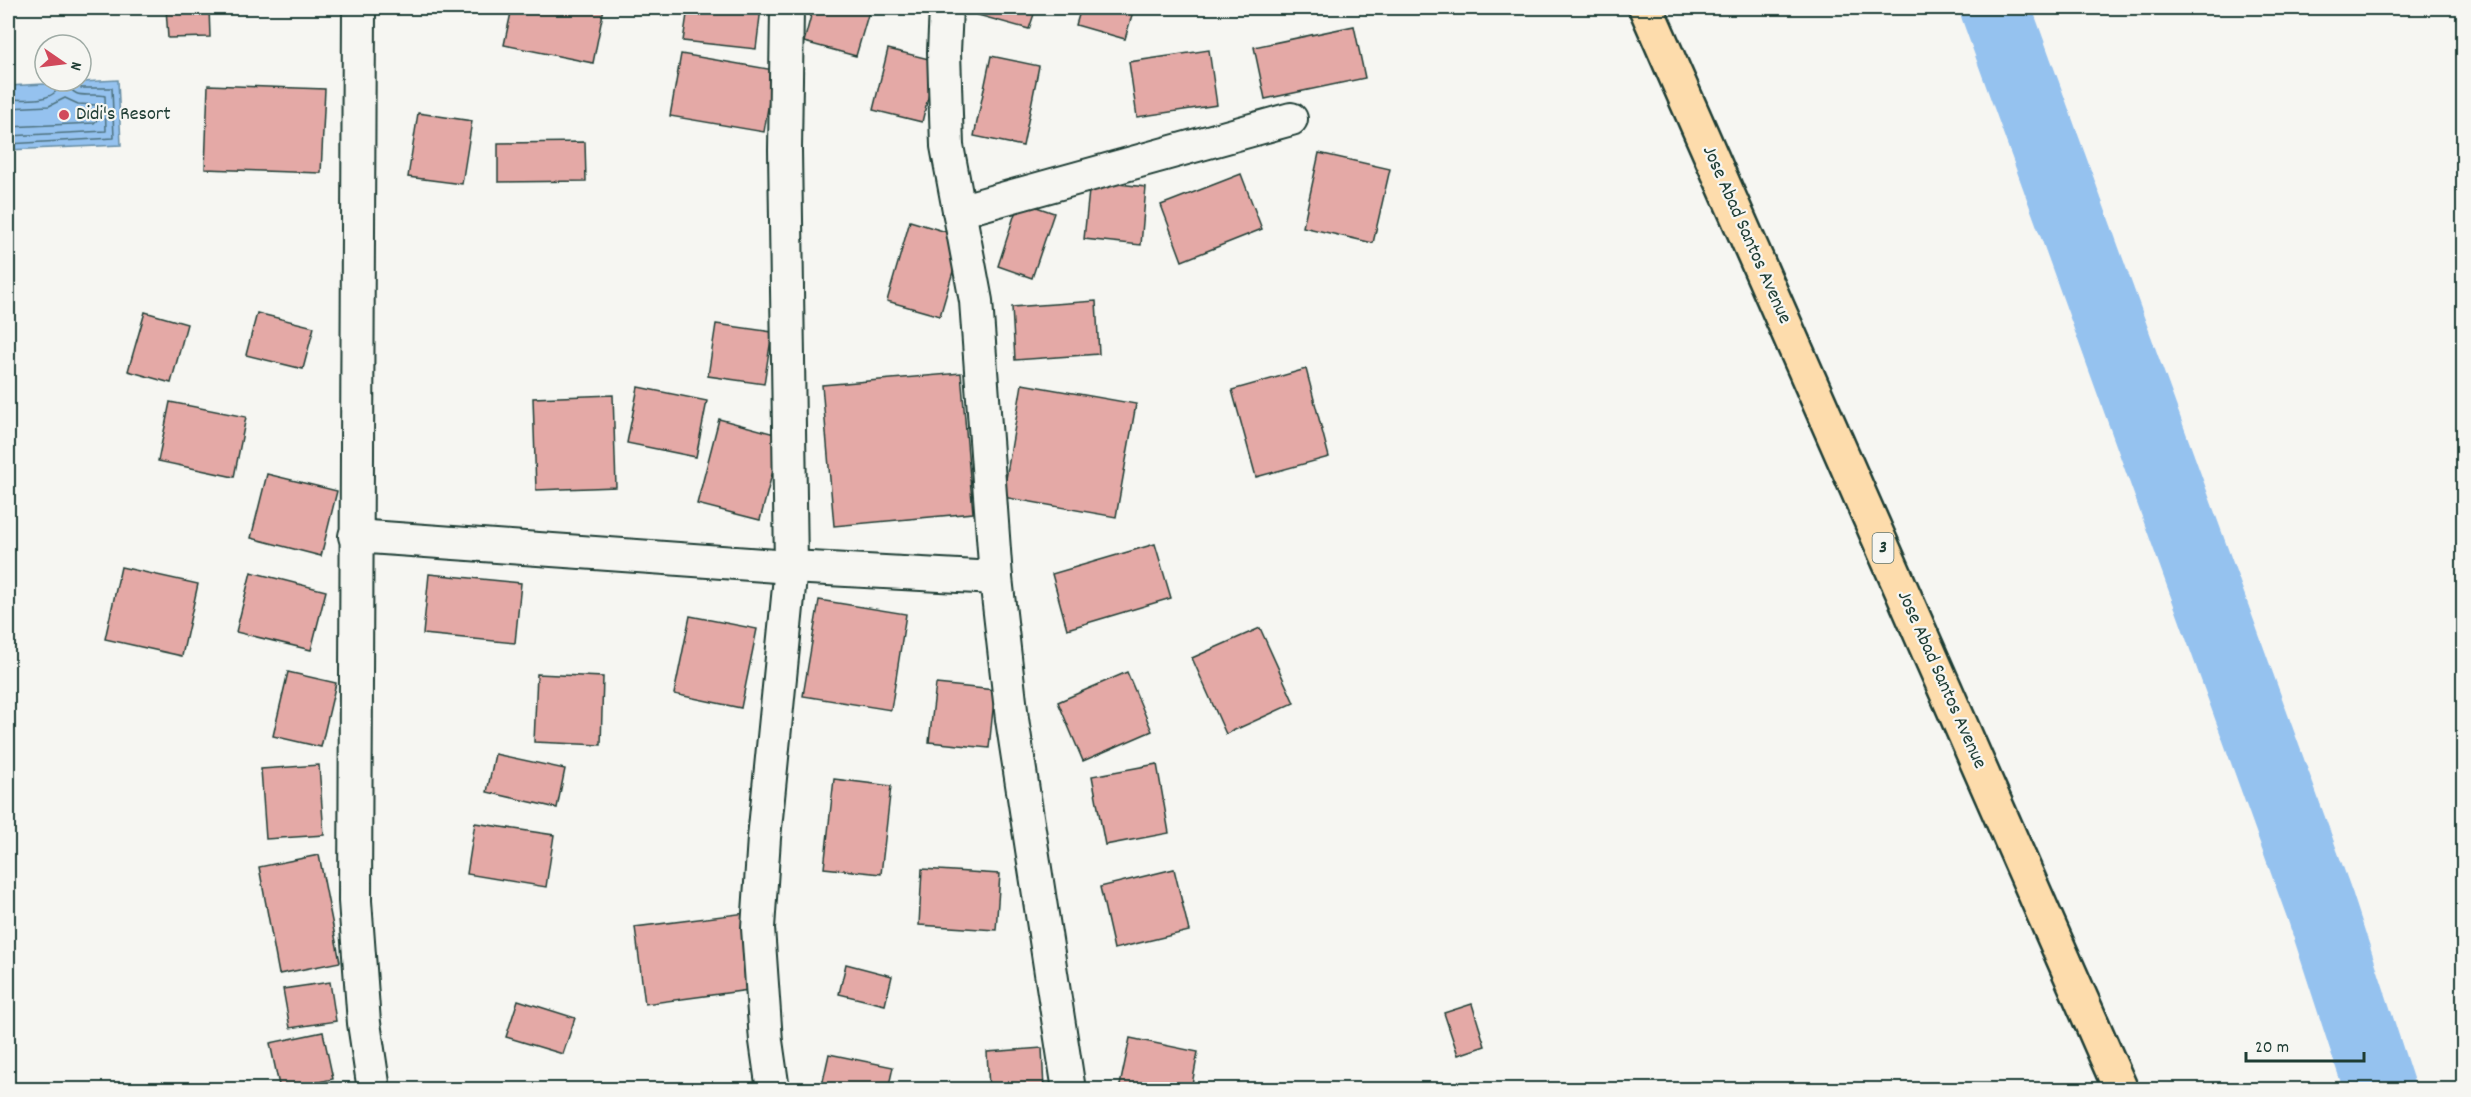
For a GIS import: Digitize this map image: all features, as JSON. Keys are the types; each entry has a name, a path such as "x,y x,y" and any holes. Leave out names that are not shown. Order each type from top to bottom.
{"highway":[{"name":"Jose Abad Santos Avenue","path":"1646,8 2121,1089"}],"street":[{"path":"359,8 355,901 364,1023 374,1089"},
{"path":"773,1089 766,1041 758,928 764,838 791,567 785,150 787,8"},
{"path":"946,8 944,52 947,146 976,301 996,578 1011,720 1068,1089"},
{"path":"958,211 1291,119"},
{"path":"355,536 791,567 996,578"}],"water":[{"name":"Didi's Resort","path":"118,80 121,145 8,150 8,86 33,85 33,93 93,93 93,81"}],"building":[{"path":"166,8 209,8 210,37 168,38"},
{"path":"512,8 604,8 593,63 504,45"},
{"path":"688,8 761,8 756,49 683,41"},
{"path":"813,8 870,8 856,56 804,42"},
{"path":"968,8 1036,8 1029,29 967,12"},
{"path":"1081,8 1134,8 1125,39 1076,25"},
{"path":"1354,26 1365,78 1265,99 1254,47"},
{"path":"888,49 937,61 922,122 873,110"},
{"path":"1209,50 1217,105 1137,117 1129,62"},
{"path":"681,54 774,70 764,132 670,116"},
{"path":"991,56 1039,66 1023,146 974,136"},
{"path":"208,85 325,89 321,173 205,169"},
{"path":"418,113 472,121 462,184 408,177"},
{"path":"585,142 586,181 498,182 498,143"},
{"path":"1319,153 1390,169 1373,243 1303,227"},
{"path":"1241,174 1262,229 1182,261 1161,205"},
{"path":"1090,181 1146,187 1141,245 1084,239"},
{"path":"1019,201 1054,213 1032,278 998,266"},
{"path":"910,221 963,237 940,316 887,301"},
{"path":"1096,301 1099,354 1015,360 1012,307"},
{"path":"145,312 187,324 171,383 128,371"},
{"path":"257,313 314,327 303,369 246,355"},
{"path":"716,324 772,332 764,384 708,376"},
{"path":"1306,369 1329,457 1256,477 1232,390"},
{"path":"961,373 973,513 834,526 822,385"},
{"path":"1022,384 1136,404 1116,517 1003,497"},
{"path":"638,387 707,401 696,457 627,443"},
{"path":"613,395 616,487 536,490 533,398"},
{"path":"170,402 246,417 234,477 158,461"},
{"path":"719,419 782,436 760,520 697,504"},
{"path":"267,474 337,491 321,556 251,538"},
{"path":"1155,544 1171,598 1067,629 1052,574"},
{"path":"121,567 198,584 182,656 105,639"},
{"path":"251,572 326,591 311,650 236,632"},
{"path":"429,574 521,583 515,643 423,634"},
{"path":"819,600 906,614 891,710 803,696"},
{"path":"690,616 757,629 741,708 674,694"},
{"path":"1260,628 1294,703 1226,734 1192,658"},
{"path":"288,672 336,683 321,747 273,736"},
{"path":"1127,672 1152,731 1083,761 1058,702"},
{"path":"537,674 603,677 601,745 534,742"},
{"path":"936,684 995,690 989,748 929,742"},
{"path":"495,754 565,769 557,808 487,792"},
{"path":"1157,764 1169,833 1105,845 1092,776"},
{"path":"319,765 324,835 266,839 261,769"},
{"path":"834,779 891,786 881,874 824,868"},
{"path":"475,823 554,835 546,887 467,874"},
{"path":"319,855 340,962 279,974 259,867"},
{"path":"922,869 1000,874 996,930 919,925"},
{"path":"1174,869 1189,931 1114,949 1100,887"},
{"path":"746,913 756,989 645,1004 635,927"},
{"path":"846,964 892,976 885,1005 839,994"},
{"path":"330,982 336,1021 290,1028 283,989"},
{"path":"518,1000 575,1018 563,1054 506,1037"},
{"path":"1472,1004 1485,1046 1458,1055 1444,1013"},
{"path":"323,1032 333,1079 280,1090 270,1043"},
{"path":"1130,1038 1198,1052 1191,1090 1119,1090"},
{"path":"1042,1048 1044,1090 989,1090 987,1052"},
{"path":"829,1054 893,1067 888,1090 821,1090"}],"waterway":[{"path":"1995,8 2320,906 2380,1090"}],"place":[{"name":"Didi's Resort","path":"64,115"}]}
